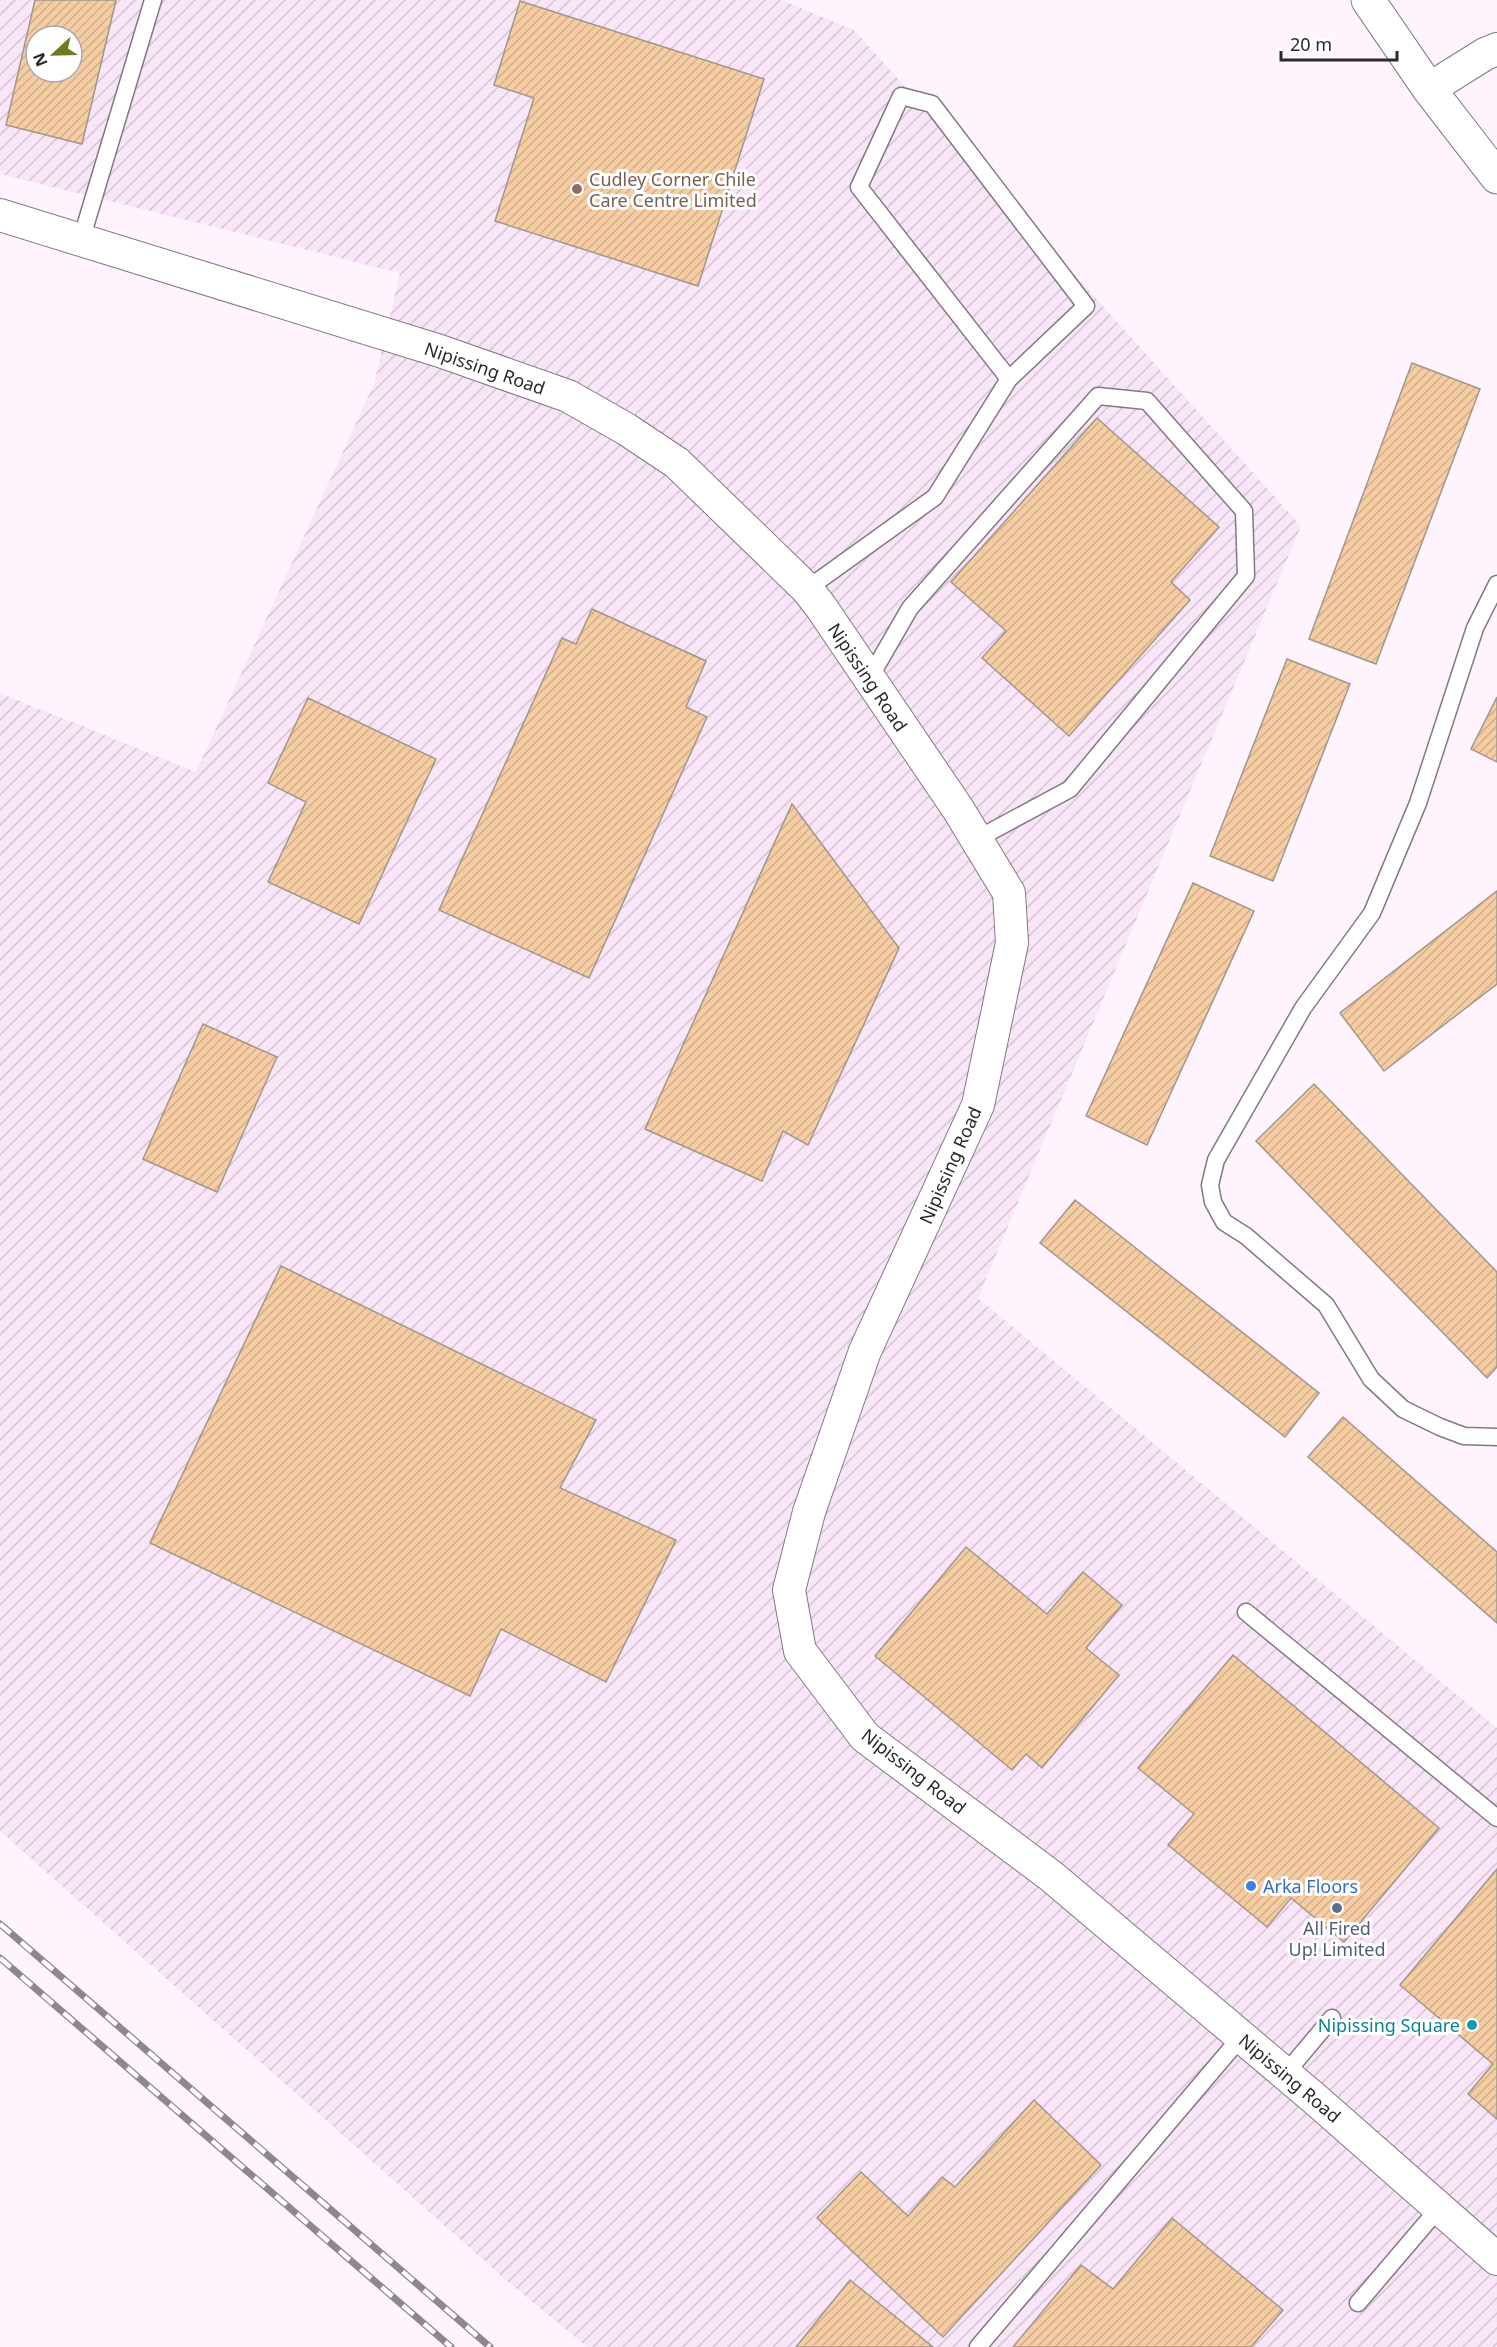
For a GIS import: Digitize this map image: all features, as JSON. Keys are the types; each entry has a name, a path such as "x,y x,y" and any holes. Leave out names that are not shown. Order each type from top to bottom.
{"street":[{"path":"1368,0 1429,89 1497,177"},
{"path":"1429,89 1497,49"},
{"name":"Nipissing Road","path":"0,215 440,351 568,396 626,429 677,464 807,589 977,839 1009,893 1012,944 978,1105 865,1351 809,1512 789,1590 801,1651 866,1737 1052,1876 1285,2074 1497,2259"}],"lane":[{"path":"81,240 153,0"},
{"path":"807,589 935,497 1009,378 1086,306 932,104 901,96 859,187 1009,378"},
{"path":"869,679 910,608 1098,396 1148,401 1244,510 1246,576 1070,789 977,839"},
{"path":"1497,584 1475,628 1418,803 1372,913 1303,1008 1216,1161 1210,1185 1213,1202 1224,1222 1246,1236 1326,1305 1371,1379 1403,1409 1464,1436 1497,1437"},
{"path":"1246,1612 1497,1818"},
{"path":"1285,2074 1332,2018"},
{"path":"978,2347 1241,2037"},
{"path":"1358,2303 1439,2208"}],"shaded area":[{"path":"0,0 781,0 854,30 1301,526 978,1298 1497,1728 1497,2347 587,2347 507,2281 0,1831 0,693 196,772 374,384 400,273 0,174"}],"building":[{"path":"35,0 116,0 82,144 6,125 24,47 24,84 84,84 84,24 29,24"},
{"path":"520,1 764,79 698,286 495,221 534,98 494,85"},
{"path":"1412,363 1480,389 1376,664 1309,639"},
{"path":"1097,418 1219,527 1171,582 1190,600 1069,736 982,658 1006,631 951,582"},
{"path":"592,609 706,661 686,707 707,717 589,978 439,910 562,638 576,644"},
{"path":"1287,659 1350,684 1273,881 1210,856"},
{"path":"1497,697 1497,762 1471,749"},
{"path":"308,698 436,759 359,924 268,882 306,802 268,783"},
{"path":"792,804 899,948 808,1145 783,1131 762,1181 645,1129"},
{"path":"1193,883 1254,911 1147,1145 1086,1116"},
{"path":"1497,891 1497,984 1384,1071 1340,1013"},
{"path":"203,1024 277,1057 217,1192 143,1159"},
{"path":"1314,1084 1497,1272 1497,1367 1487,1378 1256,1141"},
{"path":"1075,1200 1319,1393 1285,1437 1040,1243"},
{"path":"281,1266 596,1420 560,1488 676,1540 606,1682 501,1629 470,1696 150,1543"},
{"path":"1343,1417 1497,1552 1497,1623 1308,1457"},
{"path":"966,1547 1047,1614 1083,1572 1122,1605 1086,1648 1119,1675 1042,1768 1026,1754 1012,1770 875,1656"},
{"path":"1233,1655 1439,1828 1344,1942 1291,1898 1267,1927 1168,1845 1194,1814 1138,1768"},
{"name":"Nipissing Square","path":"1497,1869 1497,2119 1468,2094 1493,2064 1400,1985"},
{"path":"1034,2100 1101,2165 943,2337 817,2218 861,2172 908,2216 942,2177 955,2187"},
{"path":"1172,2218 1283,2310 1251,2347 1013,2347 1081,2265 1113,2289"},
{"path":"850,2280 933,2347 796,2347"}],"railway":[{"path":"0,1924 490,2347"},
{"path":"0,1958 451,2347"}],"place":[{"name":"Cudley Corner Chile Care Centre Limited","path":"577,189"},
{"name":"Arka Floors","path":"1251,1886"},
{"name":"All Fired Up! Limited","path":"1337,1908"},
{"name":"Nipissing Square","path":"1472,2025"}]}
